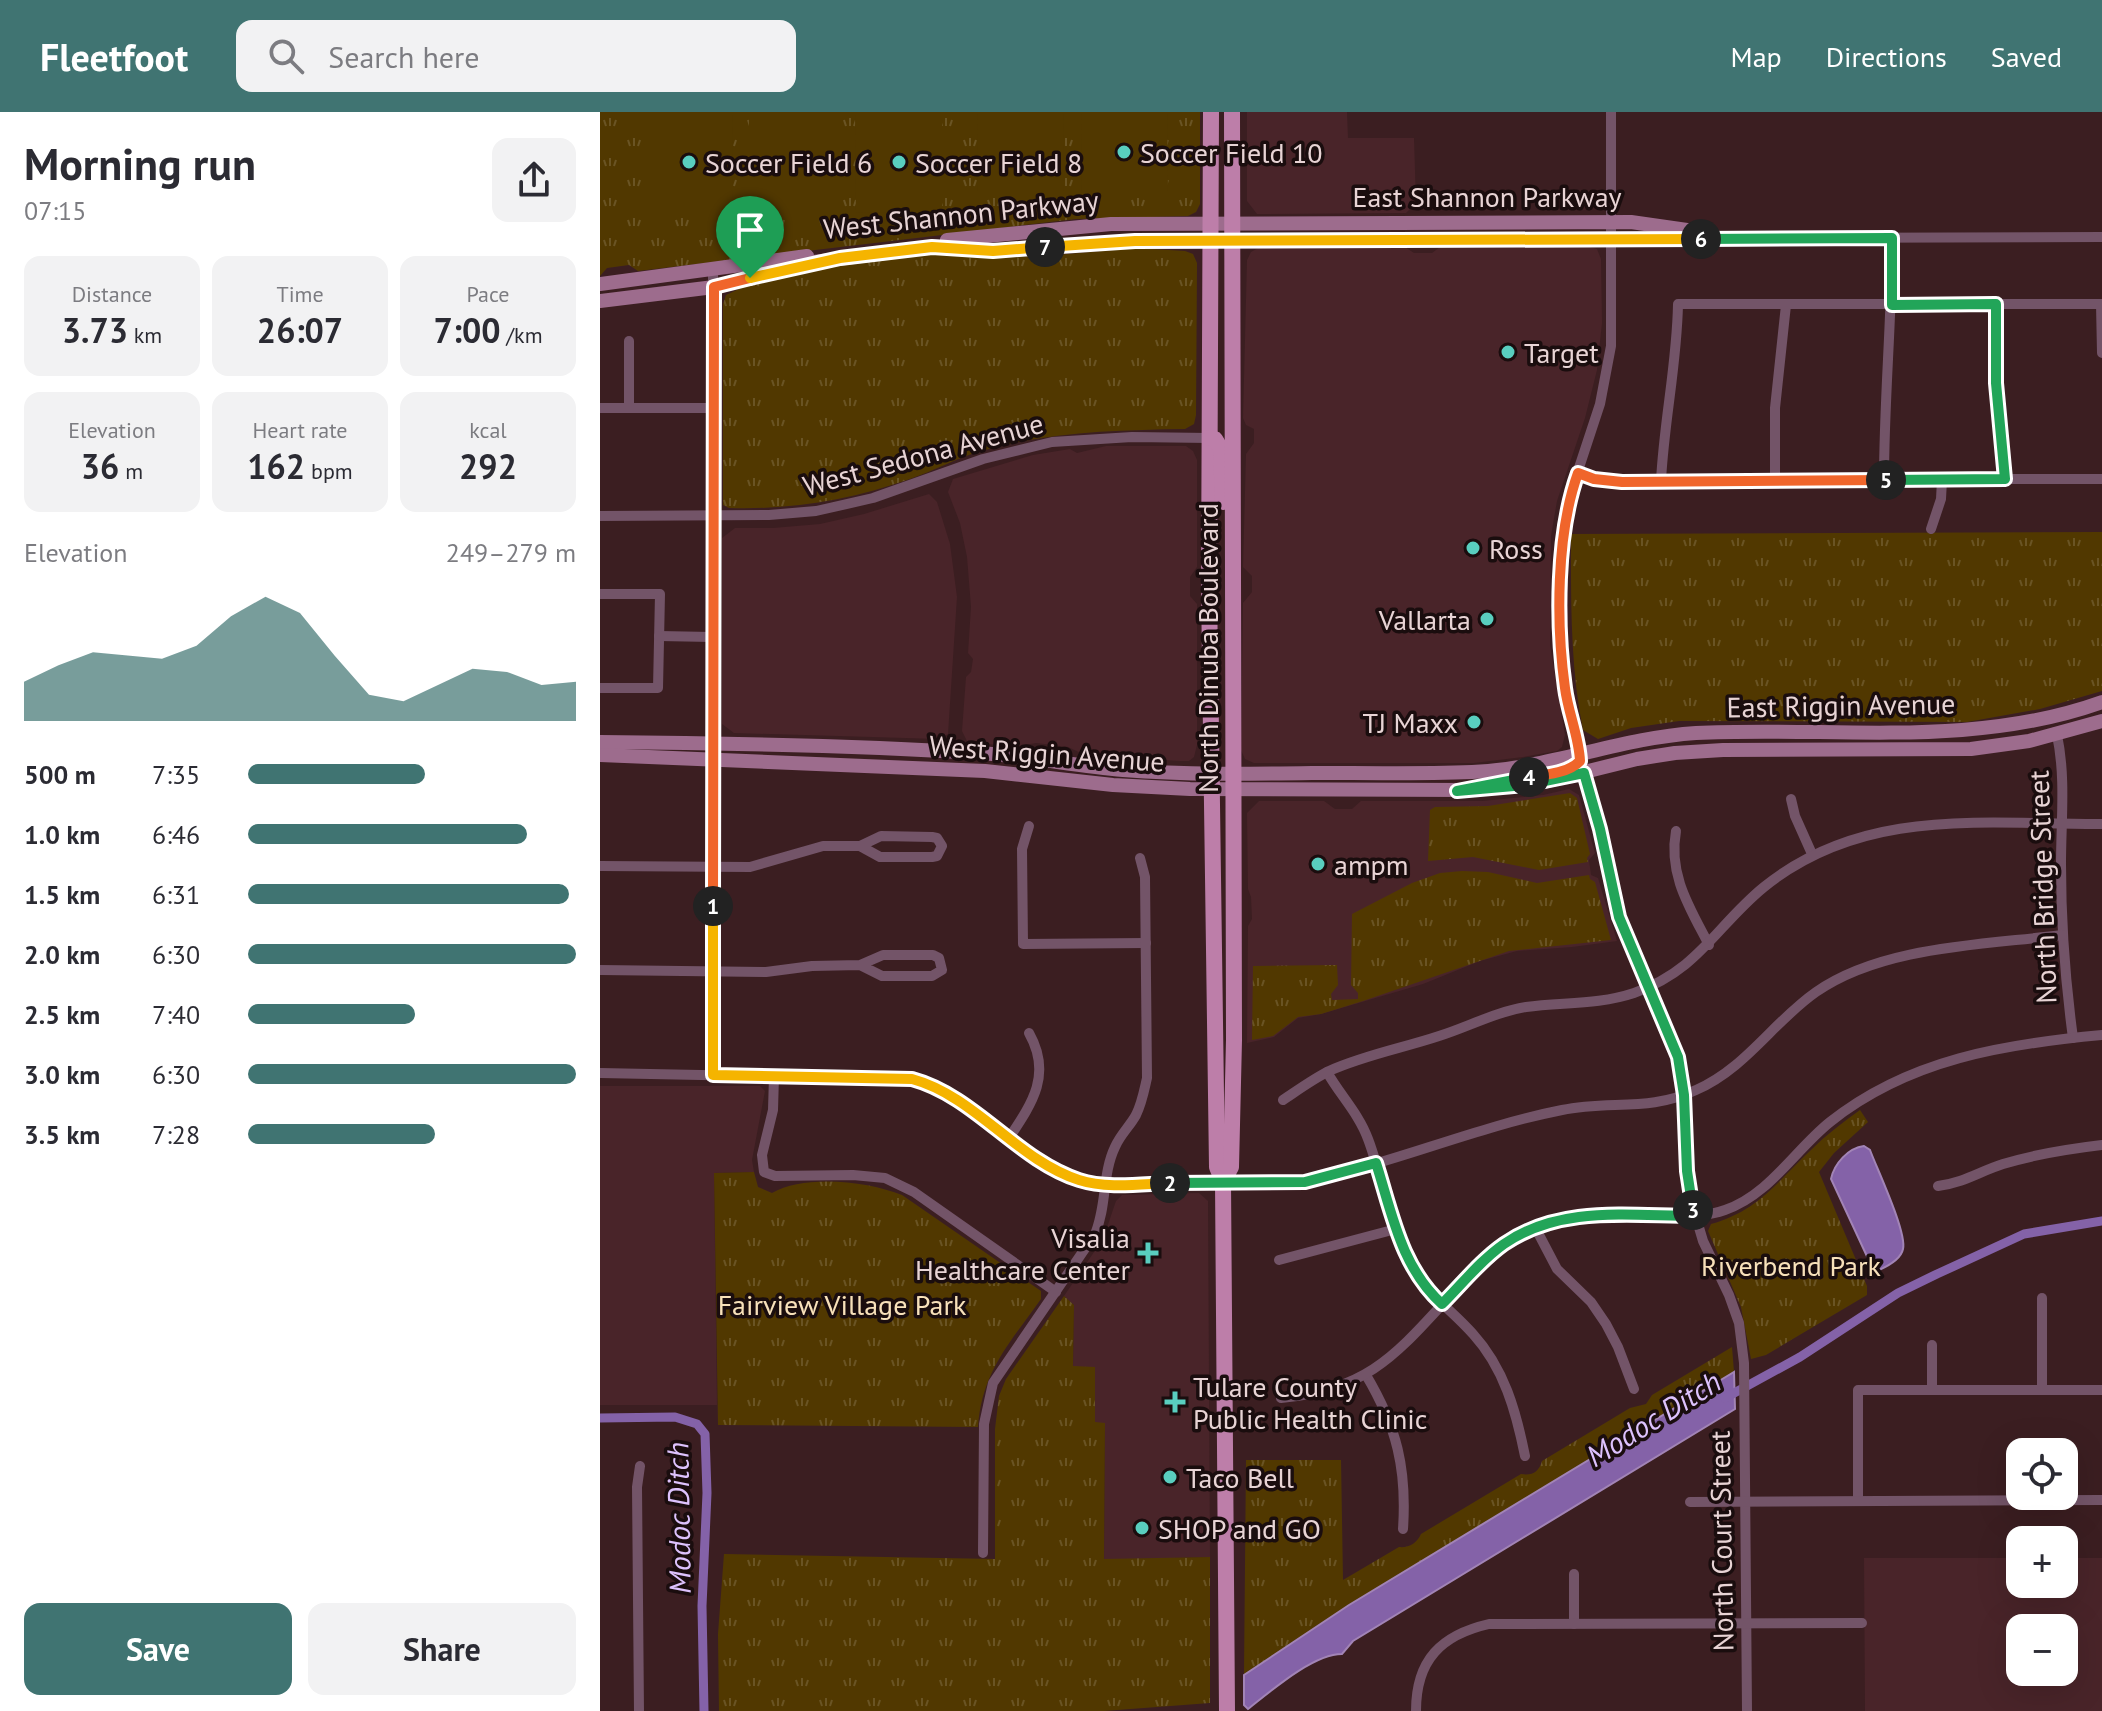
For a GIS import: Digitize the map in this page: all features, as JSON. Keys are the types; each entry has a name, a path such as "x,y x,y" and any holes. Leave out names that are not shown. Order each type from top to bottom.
{"main road":[{"name":"North Dinuba Boulevard","path":"1211,112 1211,782 1217,1167 1223,1182 1227,1711"},
{"name":"North Dinuba Boulevard","path":"1223,1182 1231,1167 1234,1040 1232,112"},
{"name":"East Shannon Parkway","path":"1233,232 1423,222 1631,222 1741,238"},
{"path":"1314,240 1361,231 1416,228 1423,222"},
{"path":"1422,240 1426,233 1435,229 1486,229 1520,222"},
{"name":"West Shannon Parkway","path":"600,284 810,255 1060,228 1111,224 1210,233"},
{"name":"West Shannon Parkway","path":"600,301 714,287 814,262 932,247 1013,250 1233,232"},
{"name":"East Shannon Parkway","path":"1233,232 1314,240 1741,238"},
{"path":"600,294 619,288 626,281"},
{"path":"1210,354 1222,430 1234,436"},
{"path":"1210,438 1215,439 1221,449 1223,506 1233,534"},
{"name":"East Riggin Avenue","path":"1580,755 1655,738 1722,732 1971,730 2037,721 2102,702"},
{"name":"East Riggin Avenue","path":"1584,773 1637,759 1694,752 1971,749 2057,735 2102,721"},
{"path":"1584,773 1590,761 1603,757 1696,740 1722,732"},
{"name":"West Riggin Avenue","path":"600,742 954,751 1021,756 1211,782"},
{"path":"863,766 889,759 943,760 954,751"},
{"name":"West Riggin Avenue","path":"600,755 985,771 1113,785 1233,782 1457,791 1525,785 1584,773"},
{"path":"1457,791 1563,770 1576,766 1580,755"},
{"name":"West Riggin Avenue","path":"1233,782 1476,772 1512,769 1580,755"}],"street":[{"path":"1580,755 1567,703 1561,639 1563,536 1570,495 1600,404 1611,346 1611,112"},
{"name":"East Shannon Parkway","path":"1741,238 2102,237"},
{"path":"1884,480 1884,404 1892,305 1892,238"},
{"path":"713,270 713,1075"},
{"path":"1661,481 1663,438 1677,345 1678,304 2101,304 2102,353"},
{"path":"1996,304 1996,383 2005,479"},
{"path":"1775,479 1775,408 1786,305"},
{"path":"629,341 629,408"},
{"path":"600,408 714,408"},
{"name":"West Sedona Avenue","path":"600,516 791,514 873,498 983,459 1052,442 1132,437 1210,438"},
{"path":"1578,473 1594,479 1622,482 2102,479"},
{"path":"1931,529 1941,499 1942,480"},
{"path":"600,594 660,594 658,688 600,688"},
{"path":"659,636 712,637"},
{"name":"North Bridge Street","path":"2057,735 2063,769 2062,935 2073,1038"},
{"name":"North Court Street","path":"1584,773 1600,829 1616,907 1674,1047 1684,1095 1687,1171 1695,1216 1739,1323 1744,1371 1747,1711"},
{"path":"1791,799 1812,854"},
{"path":"1283,1100 1327,1072 1509,1011 1604,1001 1649,987 1685,967 1756,894 1812,854 1868,833 1919,825 2102,824"},
{"path":"1029,826 1022,849 1023,944 1146,943"},
{"path":"1676,831 1674,869 1680,888 1709,945"},
{"path":"600,866 759,866 815,848 860,846 881,836 932,837 937,838 942,846 937,856 892,857 875,855 860,846"},
{"path":"983,1553 984,1424 989,1399 1001,1371 1095,1234 1104,1211 1115,1147 1143,1099 1147,1078 1146,943 1145,877 1140,858"},
{"path":"600,1073 912,1079 940,1089 1064,1174 1081,1181 1107,1184 1305,1182 1563,1110 1640,1105 1684,1095 1731,1070 1794,1009 1825,986 1861,967 1907,955 2062,935"},
{"path":"600,970 766,972 812,966 860,965 883,955 933,955 939,958 942,970 932,976 882,976 860,965"},
{"path":"1009,1138 1025,1114 1038,1082 1039,1050 1029,1033"},
{"path":"1281,1398 1325,1392 1366,1375 1388,1360 1490,1254 1535,1227 1583,1216 1695,1216 1718,1213 1751,1197 1831,1121 1883,1087 1916,1071 1981,1051 2102,1035"},
{"path":"1327,1072 1361,1124 1410,1264 1425,1287 1472,1332 1498,1369 1514,1410 1525,1456"},
{"path":"774,1076 773,1110 762,1165 769,1175 871,1176 899,1184 1056,1292"},
{"path":"1938,1186 1962,1183 1999,1165 2034,1155 2102,1145"},
{"path":"1535,1227 1557,1269 1591,1302 1606,1324 1634,1389"},
{"path":"1279,1260 1396,1229"},
{"path":"2042,1298 2042,1390"},
{"path":"1932,1345 1932,1390"},
{"path":"1366,1375 1386,1410 1400,1454 1405,1499 1403,1529"},
{"path":"1858,1501 1858,1390 2102,1390"},
{"path":"639,1711 637,1487 640,1466"},
{"path":"1690,1502 2102,1500"},
{"path":"1574,1574 1574,1624"},
{"path":"1416,1711 1421,1676 1430,1658 1444,1642 1464,1630 1489,1624 1862,1623"}],"shaded area":[{"path":"1247,112 1347,112 1348,138 1414,138 1416,203 1406,213 1257,214 1247,201"},
{"path":"1587,246 1597,249 1601,259 1602,323 1597,370 1585,418 1557,501 1551,536 1550,645 1565,735 1562,747 1557,751 1474,763 1254,763 1245,759 1241,750 1243,603 1252,592 1252,576 1243,567 1246,454 1254,443 1254,429 1246,425 1243,418 1247,260 1251,252 1258,248 1405,247 1414,253 1432,253 1440,247"},
{"path":"1106,446 1186,446 1193,451 1197,460 1197,567 1190,577 1190,596 1197,604 1197,745 1194,757 1189,761 1180,761 1085,755 1068,747 1036,743 1019,746 968,743 962,731 966,677 971,672 973,659 968,653 971,607 967,557 960,523 948,492 953,479 1033,455 1070,449 1077,453"},
{"path":"929,494 937,502 950,544 957,597 948,734 939,739 734,733 722,724 722,538 735,528 820,524"},
{"path":"1569,789 1579,795 1595,853 1589,860 1591,875 1598,878 1617,941 1517,951 1480,961 1423,984 1298,1018 1274,1037 1247,1043 1248,926 1252,919 1248,889 1247,813 1259,801 1324,801 1335,809 1352,809 1361,801 1482,801"},
{"path":"600,1086 760,1086 765,1091 752,1160 754,1172 714,1173 717,1405 600,1405"},
{"path":"1864,1146 1870,1150 1885,1185 1903,1241 1900,1256 1879,1270 1871,1265 1831,1179 1843,1158"},
{"path":"1199,1193 1208,1201 1210,1557 1104,1560 1105,1424 1095,1423 1073,1366 1074,1305 1064,1296 1103,1239 1116,1201 1122,1195"},
{"path":"1734,1372 1735,1409 1353,1641 1342,1654 1318,1660 1248,1709 1244,1705 1244,1675 1349,1605"},
{"path":"1864,1558 2006,1558 2006,1598 2078,1598 2078,1558 2102,1558 2102,1711 1865,1711"}],"green space":[{"path":"600,112 1200,112 1200,204 1196,212 1188,216 1076,219 638,271 629,265 607,268 600,276"},
{"name":"Soccer Field 6","path":"646,112 732,112 733,213 646,213"},
{"path":"749,112 836,112 836,213 749,213"},
{"name":"Soccer Field 8","path":"855,112 942,112 942,212 856,213"},
{"path":"977,112 1063,112 1064,193 978,193"},
{"name":"Soccer Field 10","path":"1081,112 1167,112 1168,193 1082,193"},
{"path":"1136,248 1185,251 1193,254 1197,263 1194,424 1185,429 1081,433 1004,445 888,486 821,502 752,508 723,505 723,304 726,295 754,282 838,264 945,251 1033,257"},
{"path":"2102,532 2102,691 2040,709 1967,722 1679,721 1631,728 1598,739 1583,730 1573,657 1571,534"},
{"path":"1570,793 1577,798 1590,854 1588,862 1539,870 1473,857 1428,861 1430,810 1435,807 1488,806"},
{"path":"1488,872 1537,883 1589,875 1595,882 1611,940 1509,951 1363,1001 1321,1014 1298,1017 1273,1036 1252,1040 1253,966 1337,965 1338,985 1331,994 1332,1000 1358,999 1358,993 1351,985 1352,914 1412,883 1440,873"},
{"name":"Riverbend Park","path":"1860,1110 1868,1122 1834,1153 1819,1172 1867,1286 1867,1295 1766,1355 1751,1359 1741,1307 1708,1231 1711,1224 1754,1203 1823,1139"},
{"name":"Fairview Village Park","path":"754,1172 758,1187 772,1193 801,1183 836,1182 872,1186 902,1195 1041,1291 1041,1299 1008,1344 992,1373 985,1390 978,1427 718,1425 714,1173"},
{"path":"1064,1296 1074,1305 1073,1366 1095,1367 1095,1422 1105,1423 1104,1559 1210,1557 1210,1703 1104,1711 719,1711 718,1634 724,1554 995,1559 995,1429 999,1396 1006,1379"},
{"path":"1732,1347 1734,1372 1349,1605 1244,1675 1246,1460 1341,1460 1343,1580 1399,1547 1412,1544 1421,1534 1521,1474 1534,1472 1542,1461 1630,1408 1646,1404 1652,1395"}],"waterway":[{"name":"Modoc Ditch","path":"1725,1398 1800,1357 1898,1293 1937,1274 2024,1234 2102,1221"},
{"name":"Modoc Ditch","path":"600,1418 675,1417 697,1424 705,1434 704,1711"}],"place":[{"name":"Soccer Field 10","path":"1124,152"},
{"name":"Soccer Field 6","path":"689,162"},
{"name":"Soccer Field 8","path":"899,162"},
{"name":"Target","path":"1508,352"},
{"name":"Ross","path":"1473,548"},
{"name":"Vallarta","path":"1487,619"},
{"name":"TJ Maxx","path":"1474,722"},
{"name":"ampm","path":"1318,864"},
{"name":"Visalia Healthcare Center","path":"1148,1253"},
{"name":"Tulare County Public Health Clinic","path":"1175,1402"},
{"name":"Taco Bell","path":"1170,1477"},
{"name":"SHOP and GO","path":"1142,1528"}],"route":[{"path":"1892,238 1892,305 1996,304 1996,383 2005,479 1622,482 1594,479 1578,473 1570,495 1563,536 1561,639 1567,703 1580,761 1576,766 1563,770 1457,791 1525,785 1584,773 1619,917 1678,1057 1684,1095 1688,1186 1695,1216 1597,1215 1552,1221 1503,1244 1442,1304 1425,1287 1402,1247 1376,1163 1305,1182 1094,1184 1064,1174 1049,1165 926,1082 890,1076 713,1075 714,287 750,278 814,262 943,246 993,251 1135,241 1892,238"}]}
